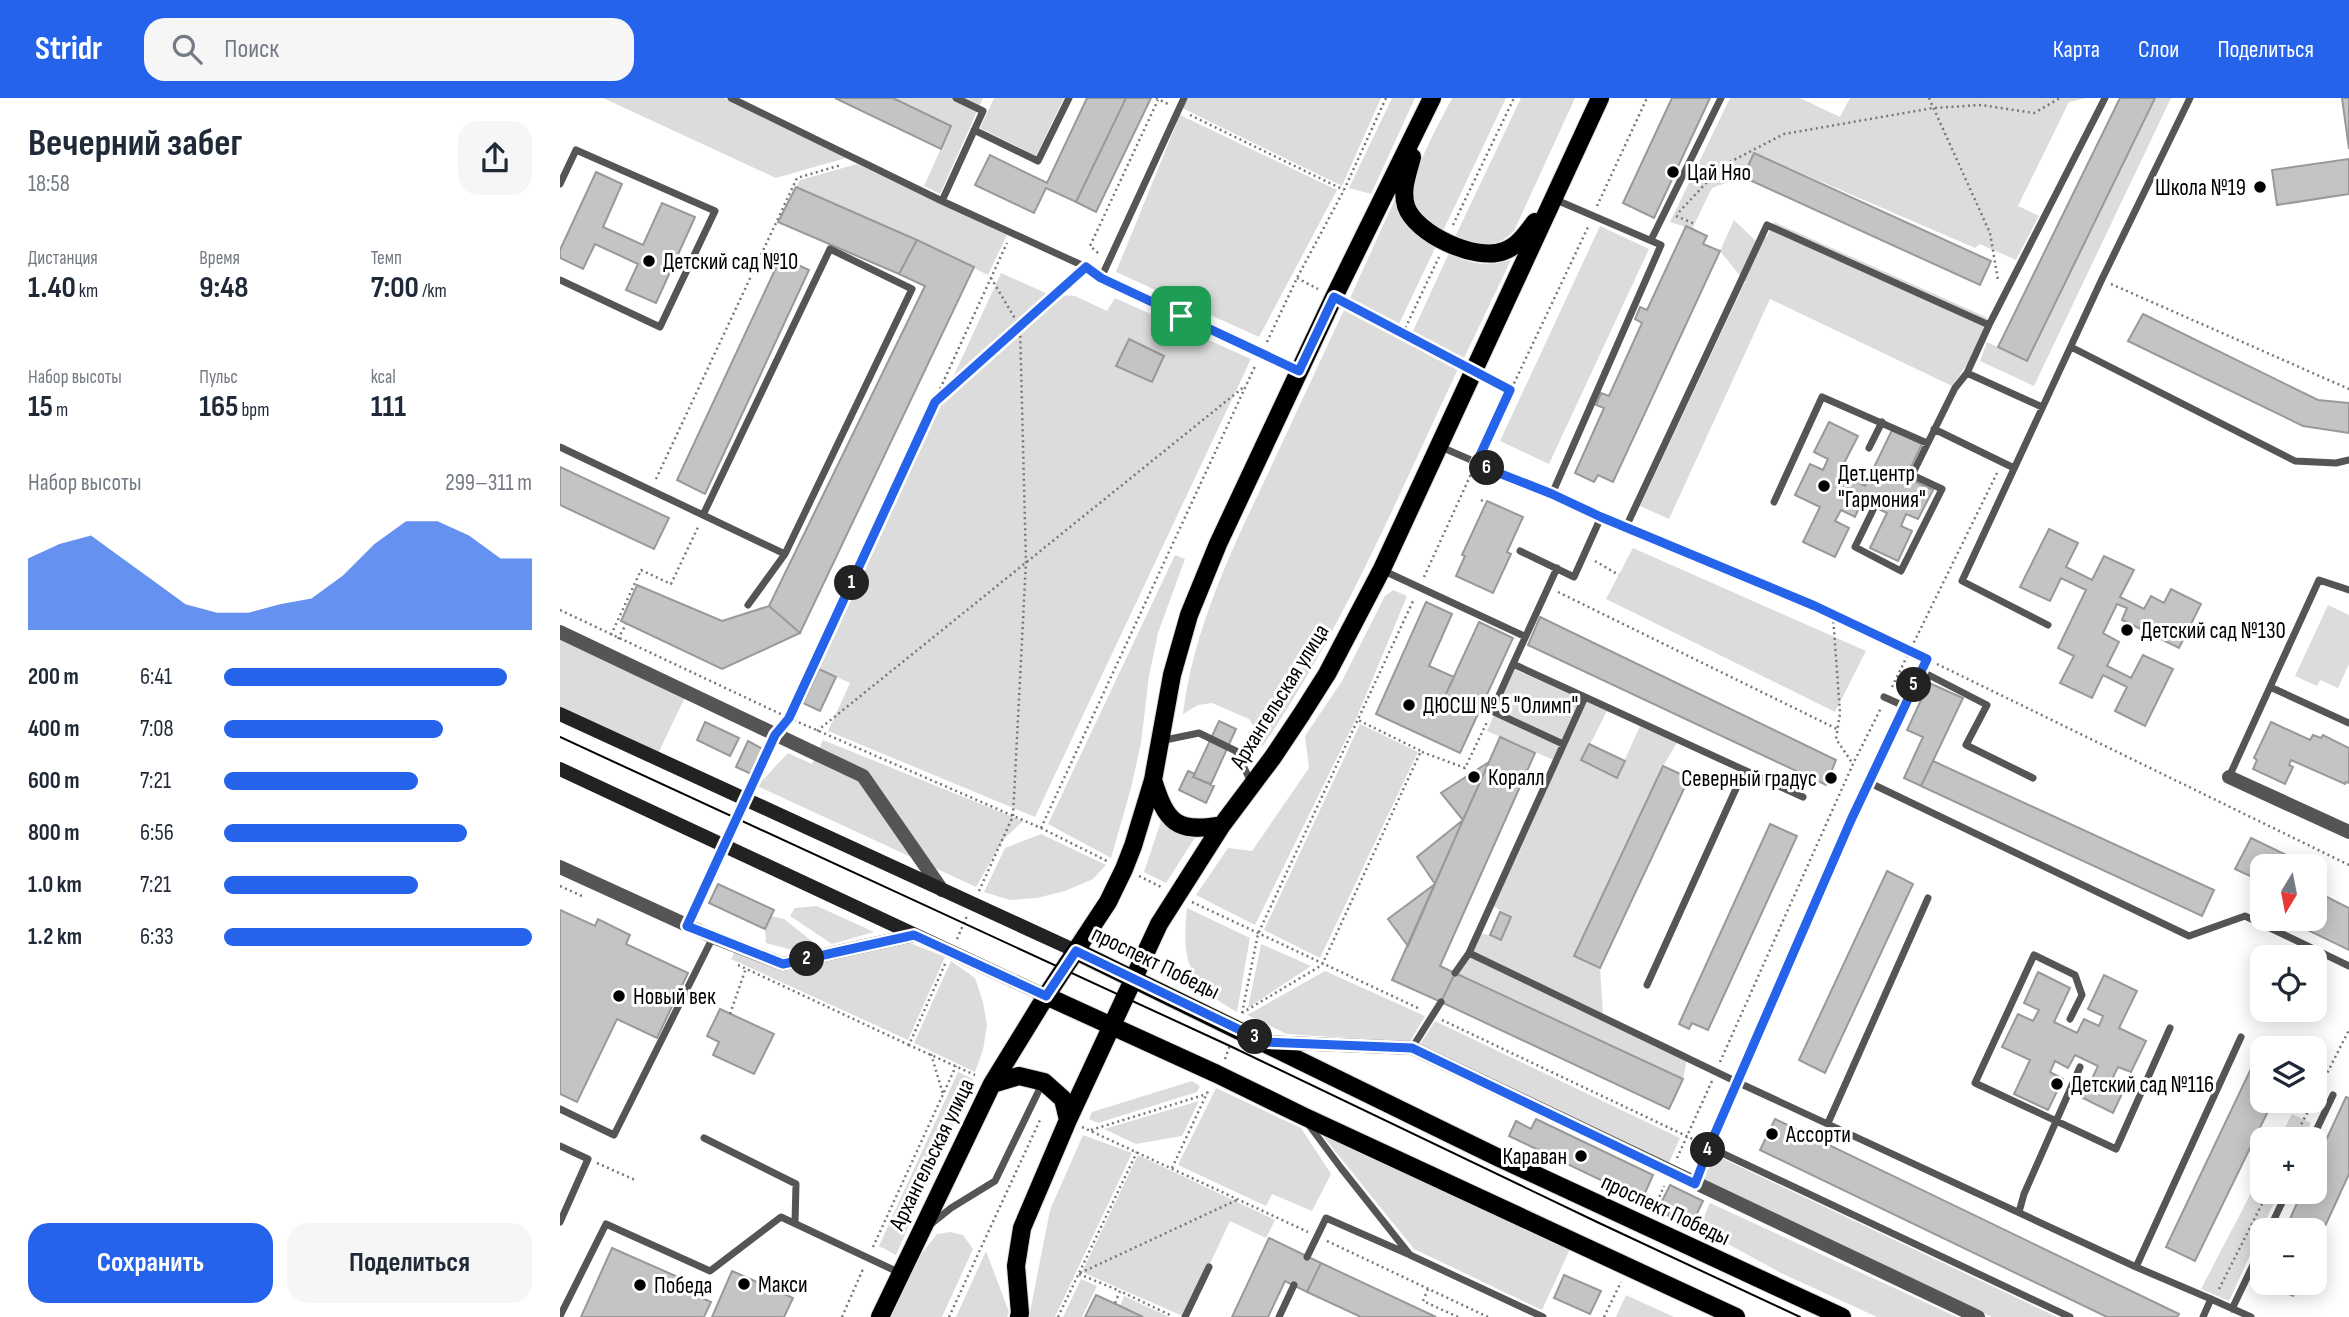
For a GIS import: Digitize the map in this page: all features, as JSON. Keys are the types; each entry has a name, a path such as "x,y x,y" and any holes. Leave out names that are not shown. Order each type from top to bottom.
{"main road":[{"name":"Архангельская улица","path":"880,1317 992,1084 1108,902 1124,869 1153,780 1172,675 1189,615 1218,544 1299,371 1432,98"},
{"name":"Архангельская улица","path":"1019,1317 1016,1266 1022,1227 1068,1120 1159,924 1222,825 1280,747 1326,674 1382,569 1600,98"},
{"path":"1420,123 1404,187 1406,206 1413,220 1424,229 1466,252 1484,255 1503,252 1518,243 1554,198"},
{"name":"проспект Победы","path":"560,714 1134,979 1239,1021 1265,1042 1507,1162 1842,1317"},
{"path":"560,769 1736,1317"},
{"path":"1153,780 1162,808 1170,818 1193,829 1222,825"},
{"path":"992,1084 1019,1076 1044,1082 1063,1099 1068,1120"}],"street":[{"path":"560,632 863,776 943,890"},
{"path":"2229,776 2349,832"},
{"path":"560,867 687,926 783,964 914,935"},
{"path":"1265,1042 1412,1048 1978,1317"}],"lane":[{"path":"731,98 1299,371"},
{"path":"942,201 984,111 956,98"},
{"path":"974,130 1038,161 1069,98"},
{"path":"1101,278 1184,98"},
{"path":"1651,240 1721,98"},
{"path":"1872,510 1855,547 1901,571 1942,489 1912,475 1955,388 1967,373 2105,98"},
{"path":"2048,625 1962,581 2102,279 2190,98"},
{"path":"560,184 576,150 715,211 660,327 560,280"},
{"path":"1552,494 1661,246 1554,198"},
{"path":"1439,446 1626,527 1767,225 1989,325"},
{"path":"703,515 830,249 912,289 785,554 748,605"},
{"path":"2071,347 2295,460 2336,463 2349,460"},
{"path":"1967,373 2042,407"},
{"path":"1774,502 1822,397 1927,443"},
{"path":"1869,448 1882,422"},
{"path":"1934,429 2014,468"},
{"path":"560,447 785,554"},
{"path":"1520,551 1574,577 1601,517"},
{"path":"1557,568 1492,711 1563,744"},
{"path":"1382,569 1524,636"},
{"path":"2229,776 2319,580 2349,590"},
{"path":"1695,1184 1868,782 1927,659"},
{"path":"1513,664 1803,797"},
{"path":"1921,671 1987,705 1966,746 2034,778"},
{"path":"2270,687 2349,723"},
{"path":"1455,973 1469,953 1585,697"},
{"path":"1884,697 1904,706"},
{"path":"1160,741 1199,733 1236,751 1252,785"},
{"path":"1647,985 1744,771"},
{"path":"1868,782 2189,936 2245,916 2349,966"},
{"path":"1828,1123 1928,898"},
{"path":"560,1108 614,1135 713,937"},
{"path":"1469,953 1737,1082 2136,1267 2251,1317"},
{"path":"2070,1019 2082,995 2075,975 2034,955 1975,1083 2116,1149 2170,1028"},
{"path":"1412,1048 1441,1002"},
{"path":"2136,1267 2241,1037"},
{"path":"2019,1212 2024,1194 2080,1067"},
{"path":"919,1234 951,1208 995,1181 1044,1082"},
{"path":"2318,1127 2333,1095"},
{"path":"1303,1116 1410,1255"},
{"path":"704,1138 796,1184 795,1223"},
{"path":"560,1146 588,1159 560,1222"},
{"path":"1709,1147 2070,1317"},
{"path":"560,1316 606,1224 710,1271 781,1217 900,1273"},
{"path":"1307,1256 1326,1218 1543,1317"},
{"path":"1185,1317 1209,1267"},
{"path":"2232,1309 2250,1271"},
{"path":"1279,1317 1294,1285"},
{"path":"2203,1317 2212,1300"}],"path":[{"path":"1090,246 1158,98 1344,190"},
{"path":"1041,828 1297,278 1344,190 1386,98"},
{"path":"1403,333 1514,98"},
{"path":"1172,1168 1227,1054 1239,1021 1258,934 1647,98"},
{"path":"1929,98 1990,233 2002,300"},
{"path":"1695,224 1676,216 1722,166 1784,134 1933,108 1981,105 2034,113 2060,98"},
{"path":"650,490 797,178 858,160"},
{"path":"687,926 775,735 789,718 1011,234"},
{"path":"935,402 1086,267"},
{"path":"909,1045 1013,816 1027,562 1020,327 991,278"},
{"path":"1297,278 1510,390"},
{"path":"2102,279 2349,389"},
{"path":"817,731 1247,385"},
{"path":"611,635 641,570 671,584 703,515"},
{"path":"1626,527 1833,615 2349,865"},
{"path":"1584,555 1619,575"},
{"path":"1548,587 1837,729"},
{"path":"1833,615 1840,713 1836,739 1853,764"},
{"path":"618,639 626,624"},
{"path":"1358,720 1465,768 1492,711"},
{"path":"1239,1021 1322,965 1422,751"},
{"path":"560,886 584,897"},
{"path":"736,964 992,1084"},
{"path":"730,1014 746,968"},
{"path":"2327,1073 2349,1030"},
{"path":"931,1054 943,1094"},
{"path":"842,1317 956,1066"},
{"path":"1091,1130 1207,1094"},
{"path":"949,1317 1045,1109 1033,1103"},
{"path":"1068,1120 1488,1317"},
{"path":"1058,1317 1137,1152"},
{"path":"588,1159 635,1180"},
{"path":"1079,1273 1239,1199"},
{"path":"2212,1300 2262,1204"},
{"path":"1079,1273 1175,1317"},
{"path":"1428,1289 1423,1301 1458,1317"},
{"path":"1115,1303 1120,1291"}],"shaded area":[{"path":"603,98 724,98 846,158 776,178"},
{"path":"893,98 983,98 940,194 924,186 951,126"},
{"path":"994,98 1064,98 1036,156 980,128"},
{"path":"1187,98 1381,98 1342,186 1182,108"},
{"path":"1392,98 1415,98 1371,194 1349,188"},
{"path":"1452,98 1506,98 1443,231 1418,211 1413,201 1413,191 1426,150"},
{"path":"1521,98 1575,98 1514,231 1498,242 1486,246 1455,237"},
{"path":"1730,98 1800,98 1840,117 1850,98 2086,98 2069,102 2018,206 2039,216 2016,260 1980,244 1975,248 1755,153 1743,177 1712,188 1692,229 1670,222"},
{"path":"2155,98 2171,98 2034,386 1980,361 1987,342 2027,361"},
{"path":"1180,115 1337,190 1259,337 1116,272"},
{"path":"857,164 1007,235 988,275 917,240 796,187 800,180"},
{"path":"1396,197 1410,226 1436,246 1399,324 1350,298"},
{"path":"1734,220 1758,243 1767,236 1774,222 1988,318 1968,363 1952,386 1770,299 1669,519 1640,506 1745,282 1720,251"},
{"path":"1600,226 1649,249 1549,464 1500,441"},
{"path":"1449,253 1479,264 1511,260 1463,360 1413,331"},
{"path":"1001,273 1048,294 1075,296 1107,311 1115,298 1251,359 1035,817 828,731 850,683 819,669"},
{"path":"1344,310 1458,369 1344,610 1262,747 1249,719 1212,703 1198,705 1183,714 1188,684 1203,625 1225,567"},
{"path":"1633,548 1866,651 1835,712 1606,599"},
{"path":"1175,555 1185,559 1158,633 1149,676 1141,743 1111,858 1048,824"},
{"path":"1393,590 1407,596 1356,719 1255,925 1196,895 1228,848 1252,851 1309,768 1305,736 1342,681 1385,596"},
{"path":"2328,605 2349,615 2349,664 2338,688 2320,680 2317,686 2295,676"},
{"path":"560,632 687,693 656,758 560,714"},
{"path":"1514,669 1607,711 1582,760 1617,777 1640,726 1677,743 1663,766 1574,956 1600,968 1603,1014 1688,1054 1683,1079 1455,973 1481,933 1501,939 1511,917 1493,906 1558,762 1487,731"},
{"path":"1360,724 1418,752 1320,958 1264,930"},
{"path":"823,740 1023,821 1003,840 976,887 757,786 788,753 812,764"},
{"path":"1161,821 1196,836 1166,883 1144,872"},
{"path":"1041,834 1106,865 1093,879 1065,891 1037,898 1010,900 984,892 1005,848"},
{"path":"817,906 874,932 832,944 790,916 795,908"},
{"path":"1187,908 1250,938 1237,1012 1208,992 1192,970 1186,943"},
{"path":"771,916 784,919 818,946 796,951 766,943 765,929"},
{"path":"905,941 945,957 908,1040 731,959 737,947 783,964"},
{"path":"1261,944 1311,966 1248,1008"},
{"path":"951,961 975,978 983,1002 987,1025 983,1050 975,1072 914,1043"},
{"path":"1325,971 1425,1016 1410,1042 1287,1034 1247,1015"},
{"path":"1435,1021 1680,1138 1668,1165 1419,1046"},
{"path":"958,1072 973,1079 896,1255 879,1246"},
{"path":"1192,1081 1200,1086 1197,1092 1098,1123 1089,1119 1092,1112"},
{"path":"1216,1088 1301,1128 1331,1174 1312,1211 1272,1194 1266,1206 1178,1165"},
{"path":"1199,1101 1182,1136 1136,1144 1104,1129"},
{"path":"2292,1114 2311,1123 2309,1127 2285,1127"},
{"path":"1083,1135 1132,1153 1055,1317 1029,1317 1050,1210"},
{"path":"1323,1136 1571,1247 1542,1310 1414,1249"},
{"path":"1713,1154 2057,1317 1992,1317 1703,1181"},
{"path":"1138,1155 1275,1220 1266,1238 1230,1221 1185,1317 1082,1272"},
{"path":"2250,1195 2250,1204 2273,1204 2267,1218 2250,1218 2250,1255 2229,1301 2201,1289"},
{"path":"1710,1203 1957,1317 1877,1317 1781,1273 1699,1228"},
{"path":"950,1232 963,1235 973,1249 942,1317 888,1317 911,1267 937,1234"},
{"path":"986,1251 1009,1312 1007,1317 956,1317"},
{"path":"1081,1279 1097,1286 1082,1317 1063,1317"},
{"path":"1626,1295 1674,1317 1616,1317"},
{"path":"1124,1296 1169,1317 1143,1317 1120,1306"}],"building":[{"path":"835,98 893,98 951,126 941,149"},
{"path":"1087,98 1126,98 1076,202 1046,188 1034,213 975,185 990,155 1047,183"},
{"path":"1126,98 1151,98 1096,212 1076,202"},
{"path":"1672,98 1710,98 1654,218 1623,203"},
{"path":"2120,98 2155,98 2027,361 1998,347"},
{"path":"2342,98 2349,98 2349,149"},
{"path":"1754,153 1991,261 1980,285 1743,177"},
{"path":"2349,159 2349,194 2277,205 2272,170"},
{"path":"596,172 622,184 603,227 643,245 662,203 695,217 656,303 626,290 638,264 595,244 583,269 560,258 560,250"},
{"path":"796,187 917,240 899,274 778,222"},
{"path":"1686,226 1707,236 1703,244 1720,251 1613,482 1598,475 1594,482 1575,473 1604,408 1596,405 1601,393 1609,396 1642,323 1635,319 1640,307 1647,310"},
{"path":"917,240 974,267 800,633 769,606 925,286 899,274"},
{"path":"781,257 809,270 705,494 677,480"},
{"path":"2143,314 2318,400 2349,403 2349,433 2303,426 2128,341"},
{"path":"1129,339 1164,356 1152,382 1116,366"},
{"path":"1829,422 1858,436 1839,473 1865,486 1892,430 1922,444 1906,477 1933,490 1918,519 1906,514 1901,526 1912,531 1898,561 1870,548 1887,513 1862,501 1855,517 1841,510 1835,521 1849,528 1835,557 1803,542 1820,507 1795,495 1810,464 1823,470 1828,459 1814,452"},
{"path":"560,467 669,518 654,549 560,505"},
{"path":"1487,501 1523,517 1507,552 1511,554 1493,593 1456,576 1465,556 1462,555"},
{"path":"2049,529 2078,543 2066,567 2092,580 2104,556 2134,570 2120,597 2144,609 2151,596 2164,603 2171,589 2201,604 2179,648 2122,620 2127,608 2117,604 2103,633 2119,642 2107,666 2131,678 2143,655 2173,669 2145,726 2115,711 2127,687 2103,675 2092,698 2060,683 2074,656 2058,648 2086,590 2061,578 2050,601 2020,587"},
{"path":"637,585 722,621 769,606 800,633 722,669 621,621"},
{"path":"1426,602 1452,614 1429,666 1454,677 1444,698 1478,714 1460,753 1376,714"},
{"path":"1540,617 1836,760 1826,785 1528,645"},
{"path":"1479,622 1513,638 1478,714 1444,698"},
{"path":"819,669 836,677 820,711 803,703"},
{"path":"1929,683 1963,698 1921,786 1904,778 1923,737 1907,730"},
{"path":"1219,721 1236,729 1211,784 1193,777"},
{"path":"705,722 739,738 730,756 697,740"},
{"path":"2271,722 2310,740 2313,735 2321,738 2323,735 2349,748 2349,783 2345,784 2291,760 2289,765 2293,767 2285,784 2253,769 2257,760 2254,758"},
{"path":"1500,737 1535,753 1440,966 1455,973 1441,1002 1392,980"},
{"path":"748,741 763,749 751,774 736,767"},
{"path":"1589,744 1625,761 1617,778 1581,760"},
{"path":"1933,761 2214,890 2202,916 1921,786"},
{"name":"Коралл","path":"1489,762 1463,820 1441,793"},
{"path":"1663,766 1689,778 1600,968 1574,956"},
{"path":"1188,771 1195,774 1193,777 1214,786 1206,803 1179,790"},
{"path":"1463,820 1435,884 1417,857"},
{"path":"1770,824 1797,836 1708,1030 1692,1023 1689,1029 1679,1024"},
{"path":"2251,838 2284,854 2250,854 2250,876 2235,869"},
{"path":"1887,871 1913,884 1825,1073 1799,1060"},
{"path":"718,884 774,910 765,929 709,903"},
{"path":"1435,884 1408,946 1388,919"},
{"path":"2328,898 2349,908 2349,950 2310,931 2328,931"},
{"name":"Новый век","path":"560,910 595,926 598,919 630,935 626,944 688,973 657,1038 617,1019 577,1102 560,1094"},
{"path":"1500,912 1511,917 1501,940 1490,935"},
{"path":"2038,972 2070,988 2054,1022 2077,1033 2084,1019 2099,1026 2103,1016 2088,1009 2104,975 2137,991 2119,1028 2146,1041 2131,1072 2118,1067 2113,1077 2127,1083 2113,1113 2083,1098 2098,1066 2075,1055 2068,1068 2055,1061 2050,1072 2063,1079 2048,1110 2014,1094 2030,1060 2002,1047 2018,1014 2033,1021 2039,1010 2024,1003"},
{"path":"1455,973 1683,1079 1669,1109 1441,1002"},
{"path":"720,1009 774,1034 754,1074 713,1055 719,1042 707,1036"},
{"path":"2250,1071 2250,1113 2267,1113 2260,1127 2250,1127 2250,1148 2195,1261 2166,1247"},
{"path":"2346,1097 2349,1098 2349,1174 2327,1222 2327,1218 2290,1218 2297,1204 2327,1204 2327,1138"},
{"name":"Караван","path":"1536,1119 1653,1175 1642,1200 1509,1136 1516,1121 1531,1129"},
{"path":"1775,1119 2179,1314 2177,1317 2107,1317 1760,1150"},
{"path":"1670,1185 1703,1201 1691,1226 1667,1215 1670,1209 1660,1205"},
{"path":"1269,1238 1321,1263 1307,1292 1285,1281 1268,1317 1232,1317"},
{"name":"Победа","path":"612,1248 687,1281 684,1290 711,1302 704,1317 581,1317"},
{"path":"1321,1263 1436,1317 1361,1317 1307,1292"},
{"name":"Макси","path":"732,1271 793,1298 784,1317 712,1317"},
{"path":"1564,1275 1601,1291 1590,1314 1554,1298"},
{"path":"1096,1295 1120,1306 1143,1317 1085,1317"}],"tram line":[{"path":"560,737 1230,1046 1800,1317"}],"place":[{"name":"Цай Няо","path":"1673,172"},
{"name":"Школа №19","path":"2260,187"},
{"name":"Детский сад №10","path":"649,261"},
{"name":"Дет.центр \"Гармония\"","path":"1824,486"},
{"name":"Детский сад №130","path":"2127,630"},
{"name":"ДЮСШ № 5 \"Олимп\"","path":"1409,705"},
{"name":"Коралл","path":"1474,777"},
{"name":"Северный градус","path":"1831,778"},
{"name":"Новый век","path":"619,996"},
{"name":"Детский сад №116","path":"2057,1084"},
{"name":"Ассорти","path":"1772,1134"},
{"name":"Караван","path":"1581,1156"},
{"name":"Макси","path":"744,1284"},
{"name":"Победа","path":"640,1285"}],"route":[{"path":"1086,267 1101,278 1181,316 1299,371 1334,297 1510,390 1476,464 1815,606 1927,659 1851,820 1695,1184 1412,1048 1265,1042 1076,951 1046,996 914,935 783,964 687,926 775,735 789,718 935,402 1086,267"}]}
